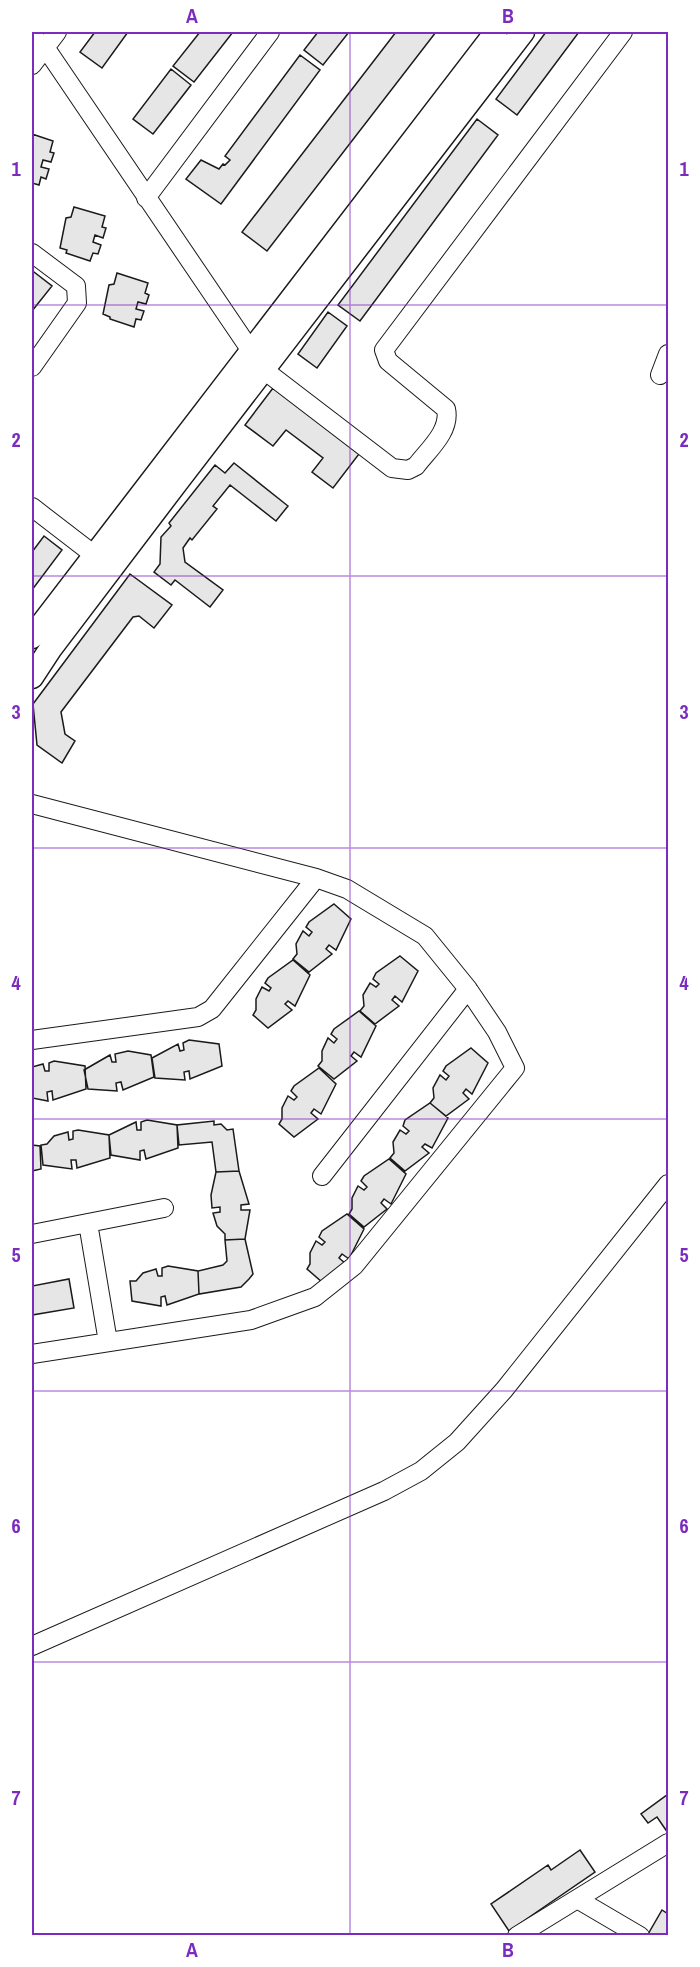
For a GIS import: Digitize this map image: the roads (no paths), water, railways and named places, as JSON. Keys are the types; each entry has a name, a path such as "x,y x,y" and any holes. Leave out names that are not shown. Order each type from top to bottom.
{"main road":[{"path":"32,636 496,32"},
{"path":"32,677 51,648 523,32"}],"street":[{"path":"32,65 38,42 57,32"},
{"path":"146,198 270,32"},
{"path":"38,42 264,370 392,468 408,470 416,466 445,429 448,419 446,409 388,361 384,350 623,32"},
{"path":"32,253 76,286 78,295 77,303 32,367"},
{"path":"660,375 669,354"},
{"path":"32,507 93,554"},
{"path":"32,804 316,878 347,889 425,936 468,989 497,1032 515,1068 354,1266 315,1297 251,1320 32,1354"},
{"path":"32,1040 198,1017 212,1009 316,878"},
{"path":"322,1176 468,989"},
{"path":"32,1646 384,1491 421,1471 457,1443 504,1390 669,1184"},
{"path":"32,1234 164,1208"},
{"path":"88,1223 108,1342"},
{"path":"517,1935 669,1843"},
{"path":"577,1899 640,1935"}]}
